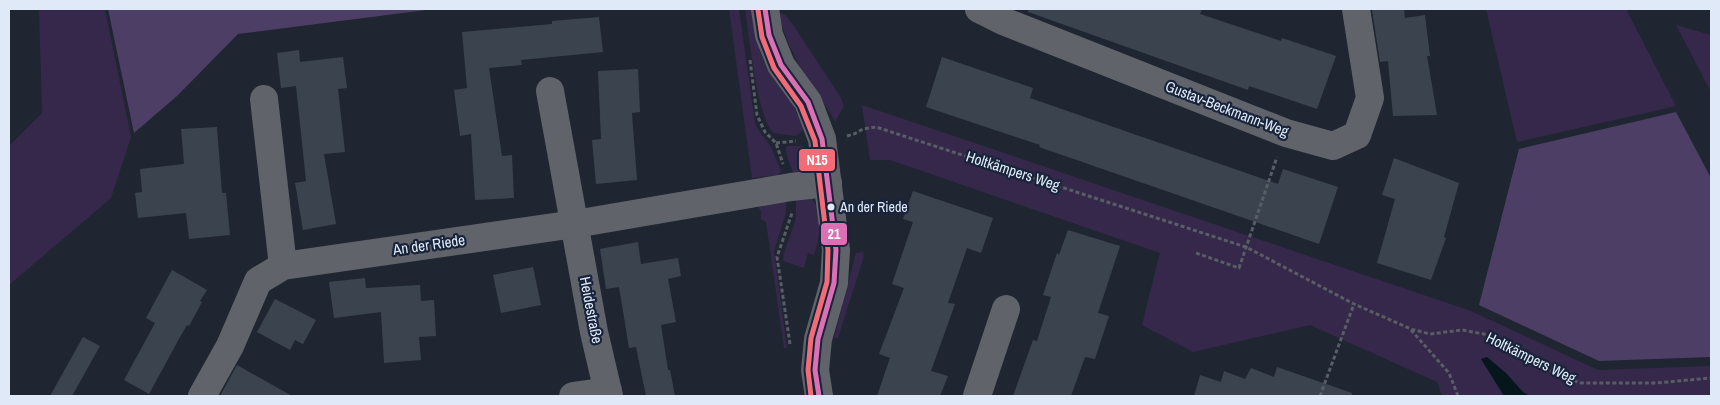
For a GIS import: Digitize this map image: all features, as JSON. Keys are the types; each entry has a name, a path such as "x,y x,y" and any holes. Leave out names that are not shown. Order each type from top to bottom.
{"street":[{"path":"765,9 769,35 781,64 808,102 822,139 836,250 834,283 818,339 815,370 819,396"},
{"name":"Gustav-Beckmann-Weg","path":"979,9 1003,22 1286,133 1334,146 1357,135 1370,98 1356,9"},
{"path":"550,91 575,224"},
{"path":"264,99 283,266"},
{"name":"An der Riede","path":"202,396 230,346 258,281 283,266 575,224 791,187 828,183"},
{"name":"Heidestraße","path":"575,224 594,332 609,394"},
{"path":"977,396 1006,309"},
{"path":"573,396 609,394"}],"path":[{"name":"Holtkämpers Weg","path":"776,143 854,134 863,129 876,126 1246,247 1354,304 1410,329 1430,334 1462,330 1484,334 1526,354 1559,376 1581,383 1656,383 1711,378"},
{"path":"1196,253 1239,268 1286,133"},
{"path":"1320,396 1354,304"},
{"name":"Holtkämpers Weg","path":"1410,329 1449,373 1458,396"}],"shaded area":[{"path":"39,9 105,9 131,137 111,198 9,285 9,146 42,113"},
{"path":"108,9 434,9 238,34 177,96 134,133"},
{"path":"729,9 739,9 755,123 771,147 781,171 778,175 752,178"},
{"path":"745,9 752,9 760,52 765,64 791,101 804,129 796,136 773,133 767,124 754,74"},
{"path":"1486,9 1626,9 1676,106 1517,142"},
{"path":"777,11 785,15 794,26 841,98 844,106 835,122 797,61"},
{"path":"1676,25 1711,35 1711,92"},
{"path":"862,105 1471,311 1598,370 1711,366 1711,396 1442,396 1437,382 1310,325 1193,352 1142,325 1160,253 890,160 870,160"},
{"path":"1676,112 1711,178 1711,357 1599,361 1479,305 1519,149"},
{"path":"803,146 807,148 809,158 805,169 794,176 787,154 786,147"},
{"path":"796,195 807,196 812,199 819,218 819,234 816,249 814,255 808,253 804,268 783,261 796,219"},
{"path":"780,199 786,203 786,213 774,251 787,348 784,348 766,222 761,219 761,211 755,203"},
{"path":"863,252 864,256 838,338 834,338 856,253"},
{"path":"1487,357 1506,373 1523,392 1530,396 1504,396 1481,359"}],"building":[{"path":"1029,9 1202,9 1200,14 1281,41 1282,38 1336,56 1317,109 1249,86 1248,90 1028,12"},
{"path":"1404,9 1405,18 1425,15 1430,56 1427,56 1437,115 1393,116 1388,61 1380,62 1372,10"},
{"path":"599,17 603,52 521,60 522,65 489,68 502,156 512,155 514,198 475,200 471,134 460,136 454,90 467,88 462,32 552,24 552,21"},
{"path":"299,50 300,62 343,57 347,88 338,89 345,152 324,154 336,224 303,230 295,183 306,181 296,86 281,88 277,53"},
{"path":"942,57 1033,88 1030,98 1278,184 1283,169 1338,187 1319,244 1039,147 1040,145 926,107"},
{"path":"638,69 640,112 632,113 637,180 596,184 592,140 601,139 598,71"},
{"path":"217,127 222,193 226,193 230,235 189,239 186,213 138,218 135,193 142,192 140,169 184,164 181,129"},
{"path":"1394,158 1459,183 1444,237 1446,238 1431,280 1377,263 1395,199 1382,195"},
{"path":"913,191 993,218 981,253 967,248 948,303 955,304 931,371 948,376 940,396 877,396 890,358 879,354 904,288 892,284 913,222 903,219"},
{"path":"1068,230 1120,246 1098,313 1109,316 1095,359 1085,357 1071,396 1013,396 1033,340 1037,341 1051,297 1043,295 1057,253 1059,255"},
{"path":"638,242 641,264 678,258 681,276 668,279 676,322 661,325 668,370 670,370 675,396 646,396 636,347 629,348 619,287 606,289 600,249"},
{"path":"533,267 541,305 501,313 493,275"},
{"path":"172,270 207,290 189,326 187,325 149,394 124,380 155,323 146,318"},
{"path":"365,278 366,288 420,285 421,301 434,300 436,336 419,337 421,360 384,363 381,312 334,318 329,282"},
{"path":"275,299 316,320 303,344 295,340 290,350 257,332"},
{"path":"83,337 100,346 72,396 50,396"},
{"path":"237,365 292,396 220,396"},
{"path":"1277,367 1352,393 1352,396 1194,396 1200,375 1221,382 1224,371 1245,379 1251,368 1274,377"}],"transit line":[{"name":"21","path":"765,9 769,35 781,65 808,102 822,139 836,250 834,283 818,339 815,370 819,396"},
{"name":"N15","path":"758,10 762,37 774,68 801,106 815,141 828,250 827,282 811,338 808,370 811,396"}],"place":[{"name":"An der Riede","path":"831,207"}]}
